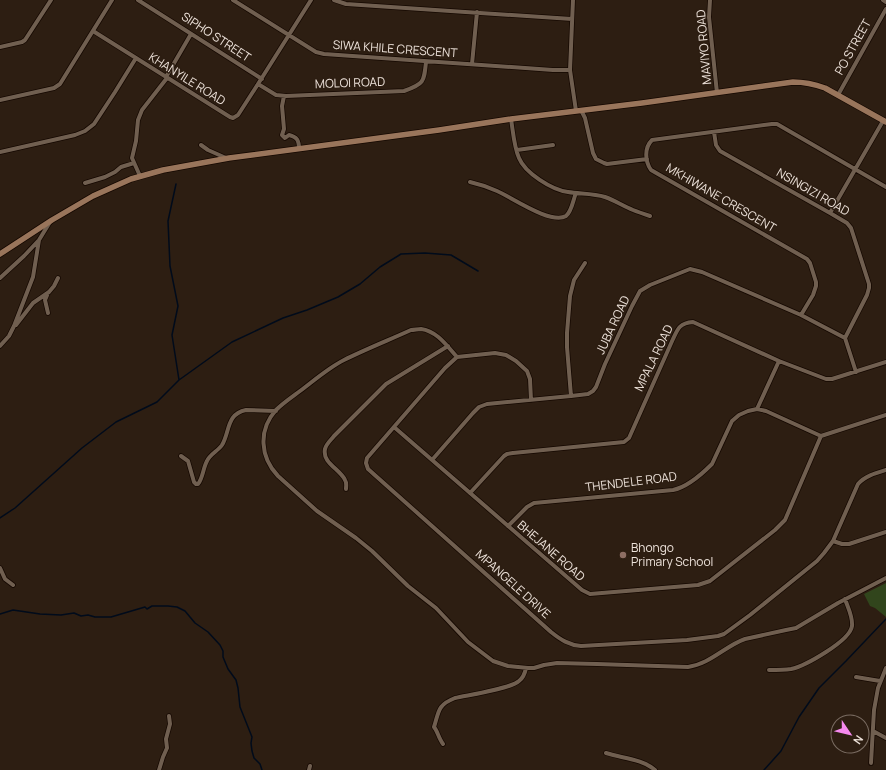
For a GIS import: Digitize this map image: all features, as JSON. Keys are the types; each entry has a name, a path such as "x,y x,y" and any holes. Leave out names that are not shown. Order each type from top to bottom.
{"street":[{"path":"0,47 25,40 51,0"},
{"path":"0,100 60,84 112,0"},
{"name":"SIPHO STREET","path":"138,0 262,79"},
{"name":"SIWA KHILE CRESCENT","path":"233,0 316,52 324,54 426,62 570,70"},
{"name":"KHANYILE ROAD","path":"92,31 233,118 238,115 262,79 311,0"},
{"path":"334,0 346,4 572,19"},
{"path":"573,0 570,70 579,110 585,118 593,153 596,159 600,162 607,164 646,159 647,146 652,140 777,124 886,187"},
{"name":"MAVIYO ROAD","path":"710,0 709,17 718,92"},
{"name":"PO STREET","path":"838,95 886,9"},
{"path":"472,64 477,12"},
{"path":"140,176 132,158 139,115 166,78 191,34"},
{"path":"0,152 75,135 85,131 94,124 136,58"},
{"name":"MOLOI ROAD","path":"258,84 276,95 284,96 404,91 420,84 424,77 426,62"},
{"path":"0,254 52,220 93,196 131,179 162,170 227,158 793,82 805,82 820,86 885,121 830,213"},
{"path":"284,96 282,106 284,129 282,135 285,138 288,135 294,136 299,141 299,149"},
{"path":"510,119 513,138 519,158 534,176 560,190 604,197 650,216"},
{"name":"NSINGIZI ROAD","path":"714,132 716,145 720,151 830,213 847,223 851,228 869,288 867,296 845,338"},
{"path":"201,145 208,150 227,158"},
{"path":"517,150 553,145"},
{"name":"MKHIWANE CRESCENT","path":"646,159 650,168 656,173 808,259 816,286 801,315"},
{"path":"85,183 105,177 124,166 134,163"},
{"path":"470,182 498,191 535,211 557,218 563,217 568,213 576,193"},
{"path":"0,278 39,240 52,220"},
{"path":"0,346 9,336 14,326 34,272 39,240"},
{"path":"571,396 567,340 570,296 574,280 586,264"},
{"name":"JUBA ROAD","path":"432,460 479,407 487,404 588,394 593,391 640,291 650,285 683,271 690,269 702,272 801,315 845,338"},
{"path":"14,326 33,303 48,293 58,278"},
{"path":"48,293 46,300 48,313"},
{"name":"MPALA ROAD","path":"470,494 507,454 624,442 627,440 678,328 684,324 693,322 779,361 826,379 832,379 886,362"},
{"path":"531,400 529,376 527,371 516,360 500,353 457,357 441,339 428,331 420,329 411,330 343,360 321,374 276,411 267,424 264,433 263,445 265,457 272,470 278,476 317,511 372,551 408,586 436,608 468,642 492,661 508,666 534,668 557,663 696,666 708,661 740,641 796,628 845,599 886,578"},
{"path":"845,338 856,372"},
{"path":"346,489 346,482 344,478 335,467 329,463 325,456 327,444 386,384 448,346"},
{"name":"MPANGELE DRIVE","path":"457,357 445,368 367,458 366,463 368,469 551,632 566,642 574,645 582,646 687,640 724,634 754,612 817,561 833,541 860,481 868,476 886,470"},
{"path":"779,361 758,409 766,411 820,436 886,415"},
{"name":"THENDELE ROAD","path":"508,526 527,507 534,503 673,490 683,487 712,464 732,421 739,415 758,409"},
{"path":"181,456 188,461 194,482 198,484 208,458 221,446 230,422 237,414 246,410 276,411"},
{"name":"BHEJANE ROAD","path":"394,427 582,590 590,594 606,594 702,584 710,581 769,535 785,520 820,436"},
{"path":"833,541 842,544 849,544 886,532"},
{"path":"0,568 5,579 13,585"},
{"path":"769,670 791,669 801,666 817,658 847,636 852,626 852,617 845,599"},
{"path":"443,744 434,727 439,709 443,704 455,698 500,689 515,684 522,677 526,668"},
{"path":"871,763 874,710 880,682 886,668"},
{"path":"856,677 880,682"},
{"path":"159,770 167,748 166,740 170,724 169,716"},
{"path":"873,730 886,738"},
{"path":"606,753 643,763 655,770"}],"green space":[{"path":"886,583 886,617 870,606 864,594"}],"waterway":[{"path":"176,184 168,221 170,266 178,306 172,335 179,380"},
{"path":"0,518 15,508 82,448 116,422 157,402 179,380 232,342 283,318 338,297 360,284 380,267 401,254 425,253 451,255 478,271"},
{"path":"0,614 13,610 40,614 61,615 74,613 81,616 88,615 95,617 111,617 145,607 147,609 152,606 177,607 185,611 195,623 208,632 220,645 223,651 223,657 228,669 236,680 240,707 252,737 251,743 254,758 260,764 262,770"},
{"path":"764,770 781,751 799,717 819,688 886,619"}],"place":[{"name":"Bhongo Primary School","path":"623,555"}]}
